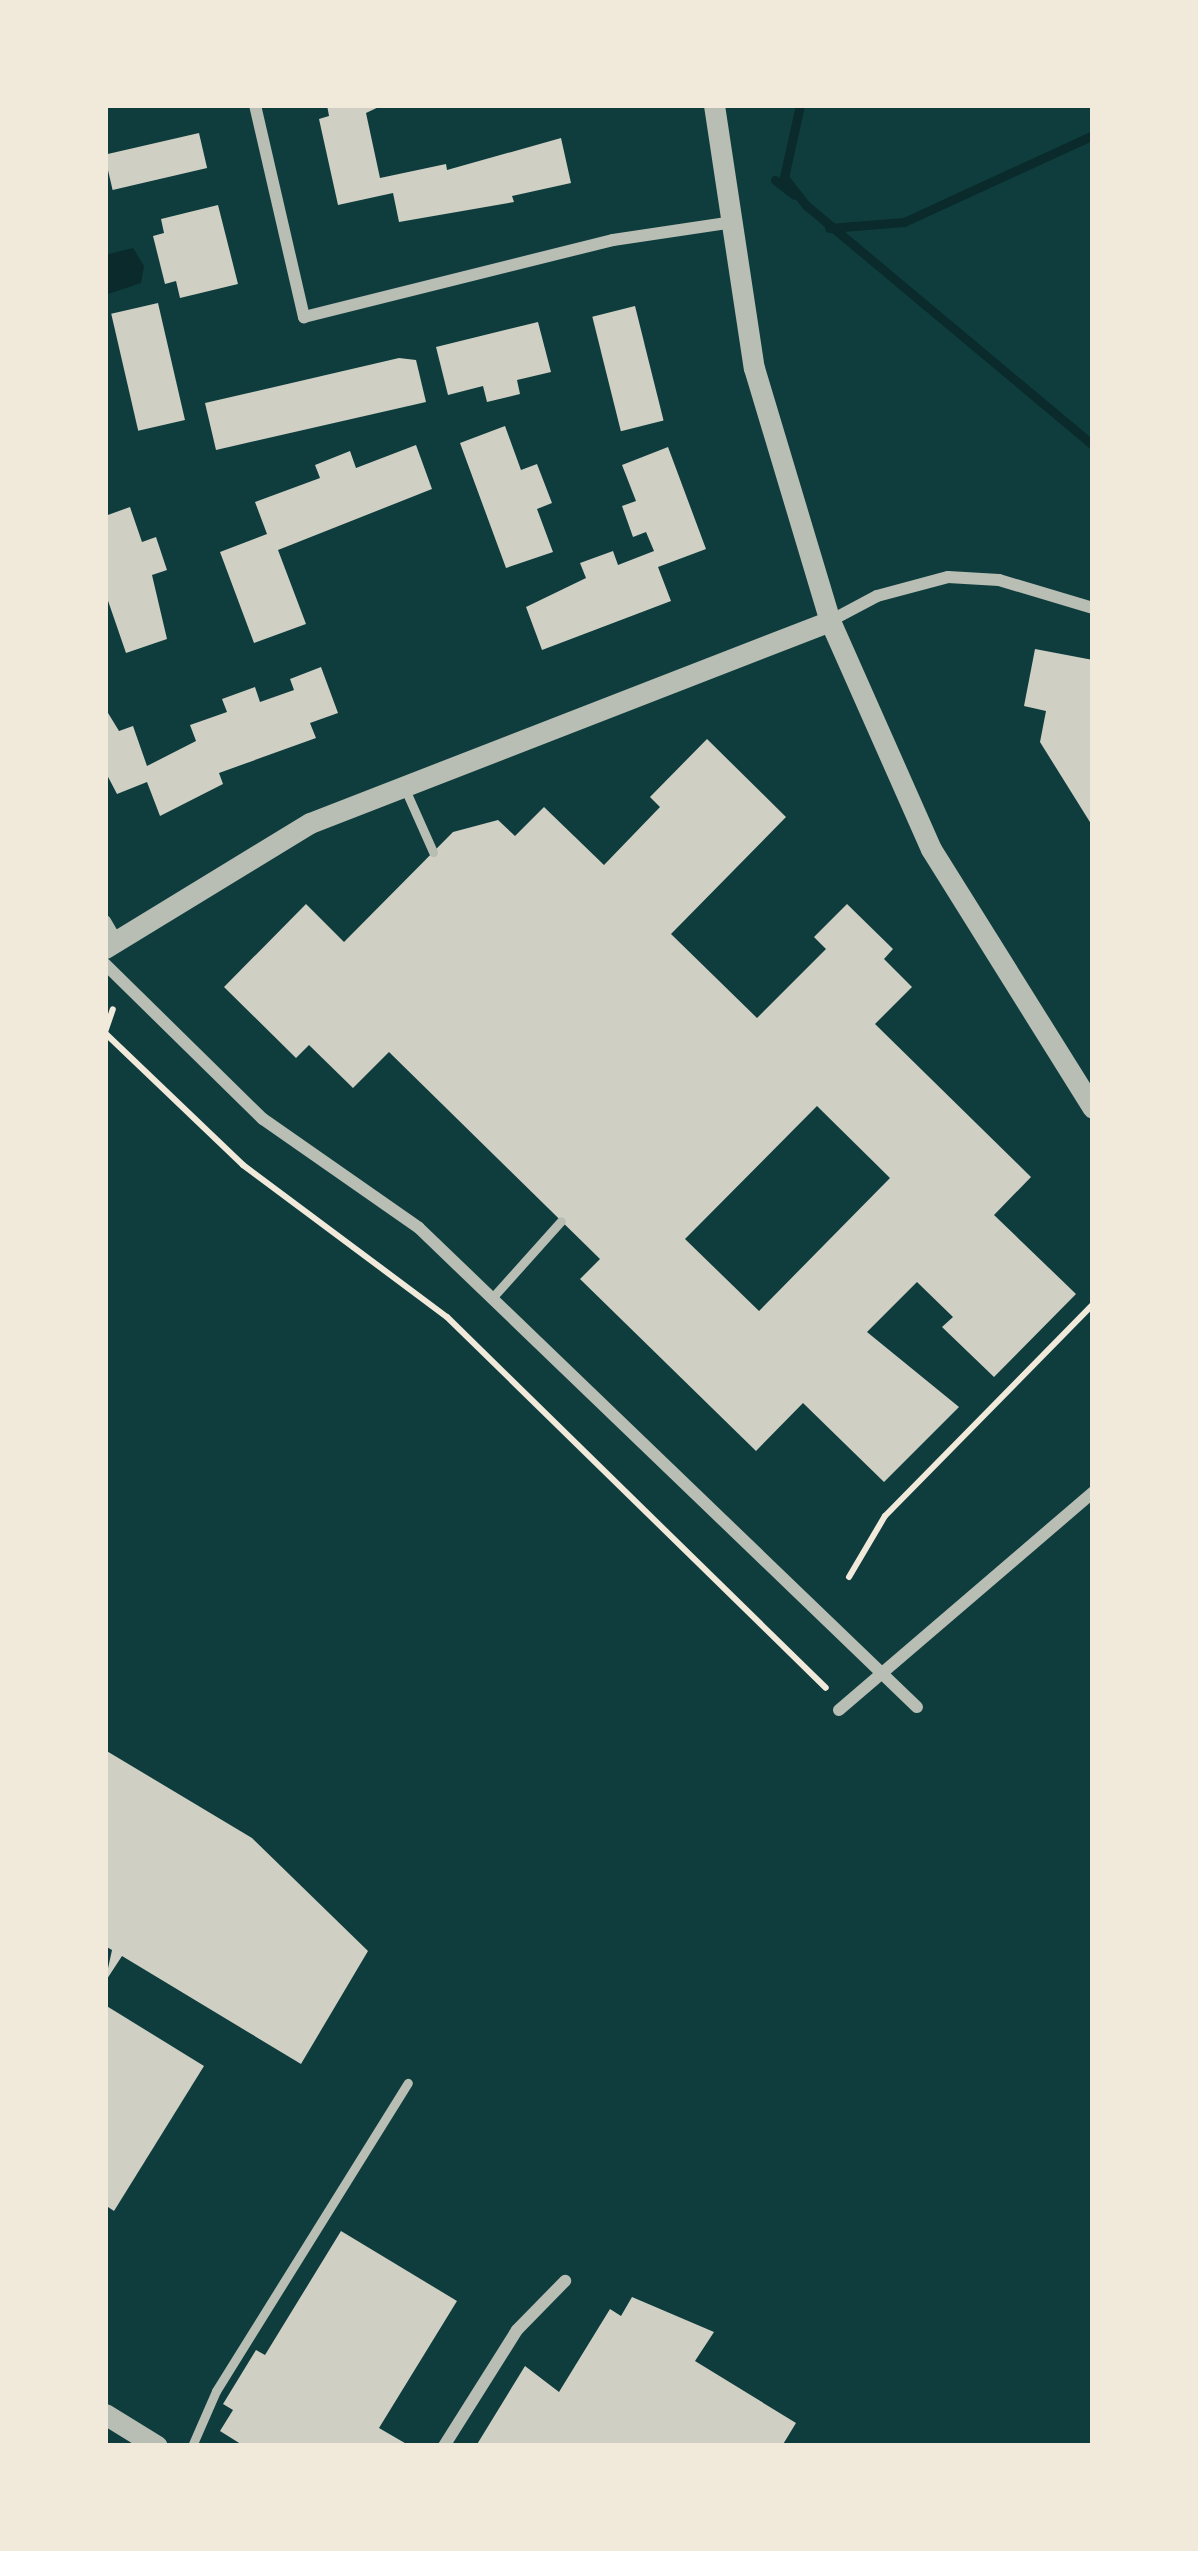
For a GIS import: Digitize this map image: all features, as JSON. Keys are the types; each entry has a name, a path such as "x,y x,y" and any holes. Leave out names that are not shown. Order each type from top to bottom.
{"street":[{"path":"255,105 304,317 613,240 728,223"},
{"path":"714,105 728,223 758,386 830,621 931,849 1093,1108"},
{"path":"109,937 258,851 403,784 830,621 878,596 948,578 999,580 1093,608"},
{"path":"105,964 262,1119 419,1228 916,1707"},
{"path":"839,1710 1093,1492"},
{"path":"444,2446 518,2330 565,2281"},
{"path":"105,2414 157,2446"}],"lane":[{"path":"403,784 434,852"},
{"path":"492,1298 561,1221"},
{"path":"191,2446 216,2391 409,2083"}],"path":[{"path":"113,1009 105,1033 243,1165 447,1317 826,1688"},
{"path":"849,1577 885,1516 1093,1304"}],"water":[{"path":"133,248 144,266 141,283 105,295 105,255"}],"building":[{"path":"327,105 383,105 366,113 380,178 446,164 447,170 561,138 571,183 512,196 514,202 399,222 393,193 338,205 319,119 329,116"},
{"path":"199,133 207,168 113,190 105,155"},
{"path":"218,205 238,284 180,298 176,281 165,284 153,236 164,233 161,219"},
{"path":"158,303 185,420 138,431 111,314"},
{"path":"635,306 664,420 621,431 592,317"},
{"path":"538,322 551,372 517,380 520,394 487,402 483,386 448,395 436,347"},
{"path":"399,358 416,360 426,402 216,450 205,403"},
{"path":"505,426 521,470 537,464 552,503 537,509 553,552 506,568 460,443"},
{"path":"416,445 432,489 278,550 306,624 254,643 220,552 267,534 255,502 320,478 315,465 350,451 356,468"},
{"path":"668,447 706,549 658,567 671,601 542,650 526,607 586,578 580,563 613,551 618,565 654,551 646,532 633,537 622,506 636,501 622,465"},
{"path":"130,507 142,542 156,537 167,570 152,575 167,639 126,653 105,592 105,516"},
{"path":"1035,649 1093,660 1093,827 1040,742 1046,711 1024,706"},
{"path":"321,667 338,713 310,723 316,738 219,773 223,784 160,816 147,782 117,794 105,771 105,708 119,731 133,726 147,766 196,741 190,725 227,712 222,699 255,687 260,702 294,690 290,679"},
{"path":"707,739 786,817 671,934 757,1018 826,949 814,937 847,904 893,949 884,959 912,987 875,1024 1031,1177 994,1215 1076,1294 994,1377 942,1327 953,1317 917,1282 867,1332 959,1407 884,1482 803,1403 756,1451 580,1279 600,1259 389,1052 353,1088 309,1045 296,1058 224,987 306,904 344,942 453,832 498,820 515,836 544,807 604,865 660,807 650,797","holes":["817,1106 890,1178 759,1311 685,1239"]},
{"path":"105,1750 252,1838 368,1951 301,2064 122,1956 105,1982 112,1950 105,1946"},
{"path":"105,2005 204,2066 114,2211 105,2205"},
{"path":"341,2231 457,2301 379,2428 410,2446 244,2446 220,2431 233,2410 223,2404 256,2350 265,2355"},
{"path":"632,2297 714,2332 695,2361 796,2423 782,2446 476,2446 525,2366 559,2392 610,2309 621,2316"}],"waterway":[{"path":"800,105 784,177 807,206 1093,445"},
{"path":"829,228 904,222 1093,135"},
{"path":"775,180 794,195"}]}
